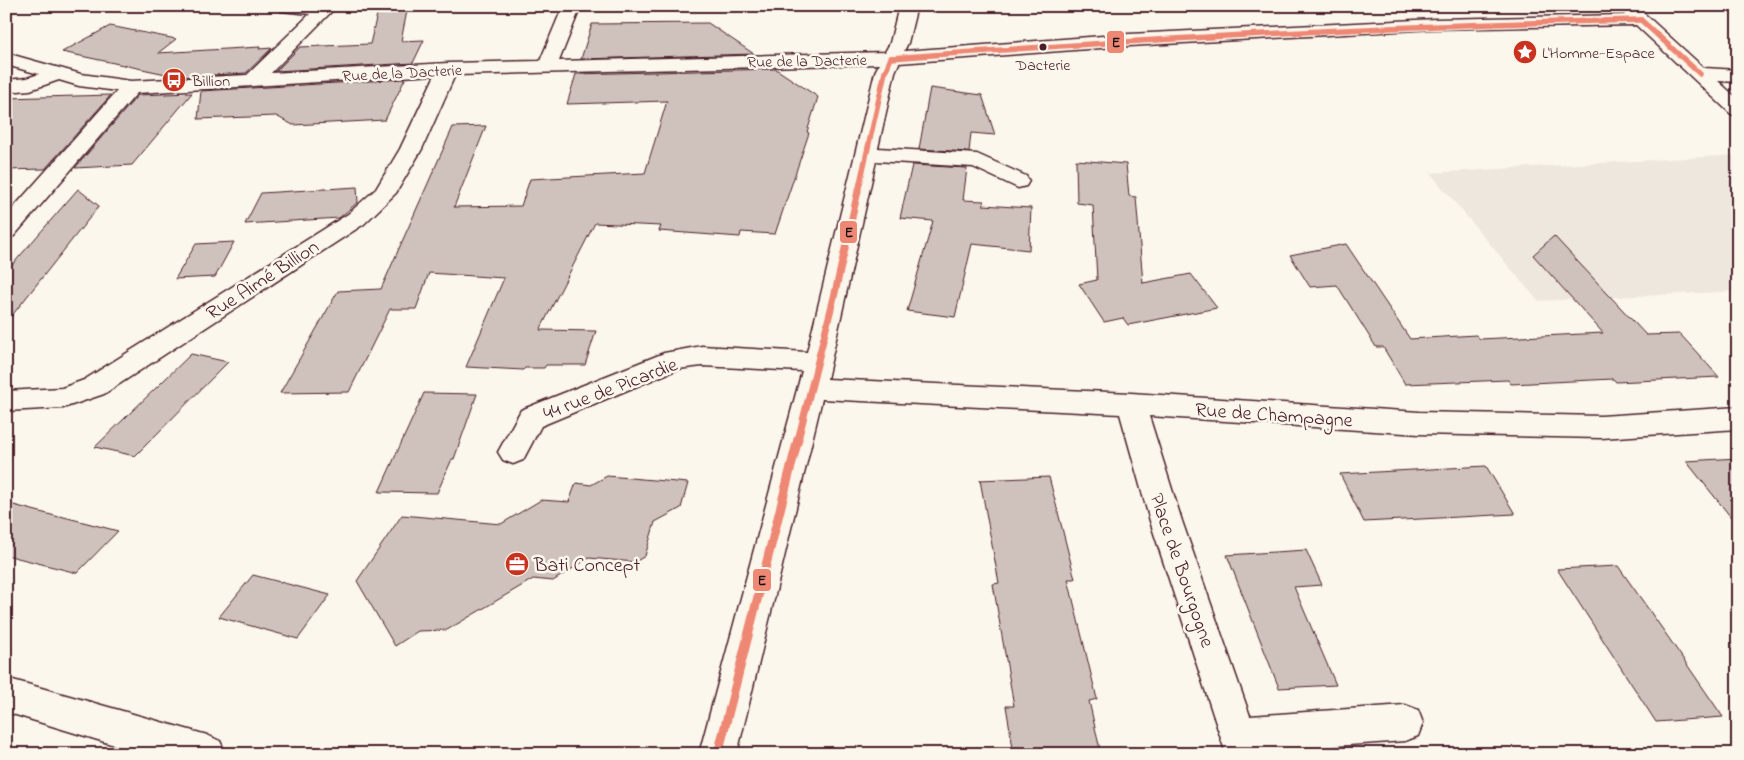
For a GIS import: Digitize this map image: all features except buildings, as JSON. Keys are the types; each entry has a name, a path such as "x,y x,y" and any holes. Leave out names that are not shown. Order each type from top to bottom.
{"street":[{"path":"547,66 572,6"},
{"path":"718,754 814,375 884,72 899,43 908,6"},
{"path":"1626,6 1738,110"},
{"path":"252,80 325,9 287,7"},
{"path":"1417,9 1436,24"},
{"name":"Rue de la Dacterie","path":"6,59 56,75 88,82 131,87 448,69 891,58 1121,40 1436,24 1641,20"},
{"name":"Rue Aimé Billion","path":"6,402 63,398 94,387 356,219 385,193 411,148 448,69"},
{"path":"1700,74 1738,76"},
{"path":"6,86 30,84 56,75"},
{"path":"6,231 131,87"},
{"path":"866,154 977,161 1018,181"},
{"name":"44 rue de Picardie","path":"513,452 531,418 674,360 702,356 784,359 814,375"},
{"name":"Rue de Champagne","path":"814,375 1131,404 1419,423 1601,427 1738,418"},
{"name":"Place de Bourgogne","path":"1131,404 1166,521 1242,744 1405,723"},
{"path":"6,695 207,754"}],"shaded area":[{"path":"1738,155 1738,291 1538,301 1430,173"}],"transit line":[{"name":"E","path":"1641,20 1700,74"},
{"name":"E","path":"891,58 1078,44 1266,33 1453,25 1641,20"},
{"name":"E","path":"718,754 835,293 885,72 891,58"}],"place":[{"name":"Dacterie","path":"1043,47"},
{"name":"L'Homme-Espace","path":"1525,52"},
{"name":"Billion","path":"174,80"},
{"name":"Bati Concept","path":"517,564"}]}
